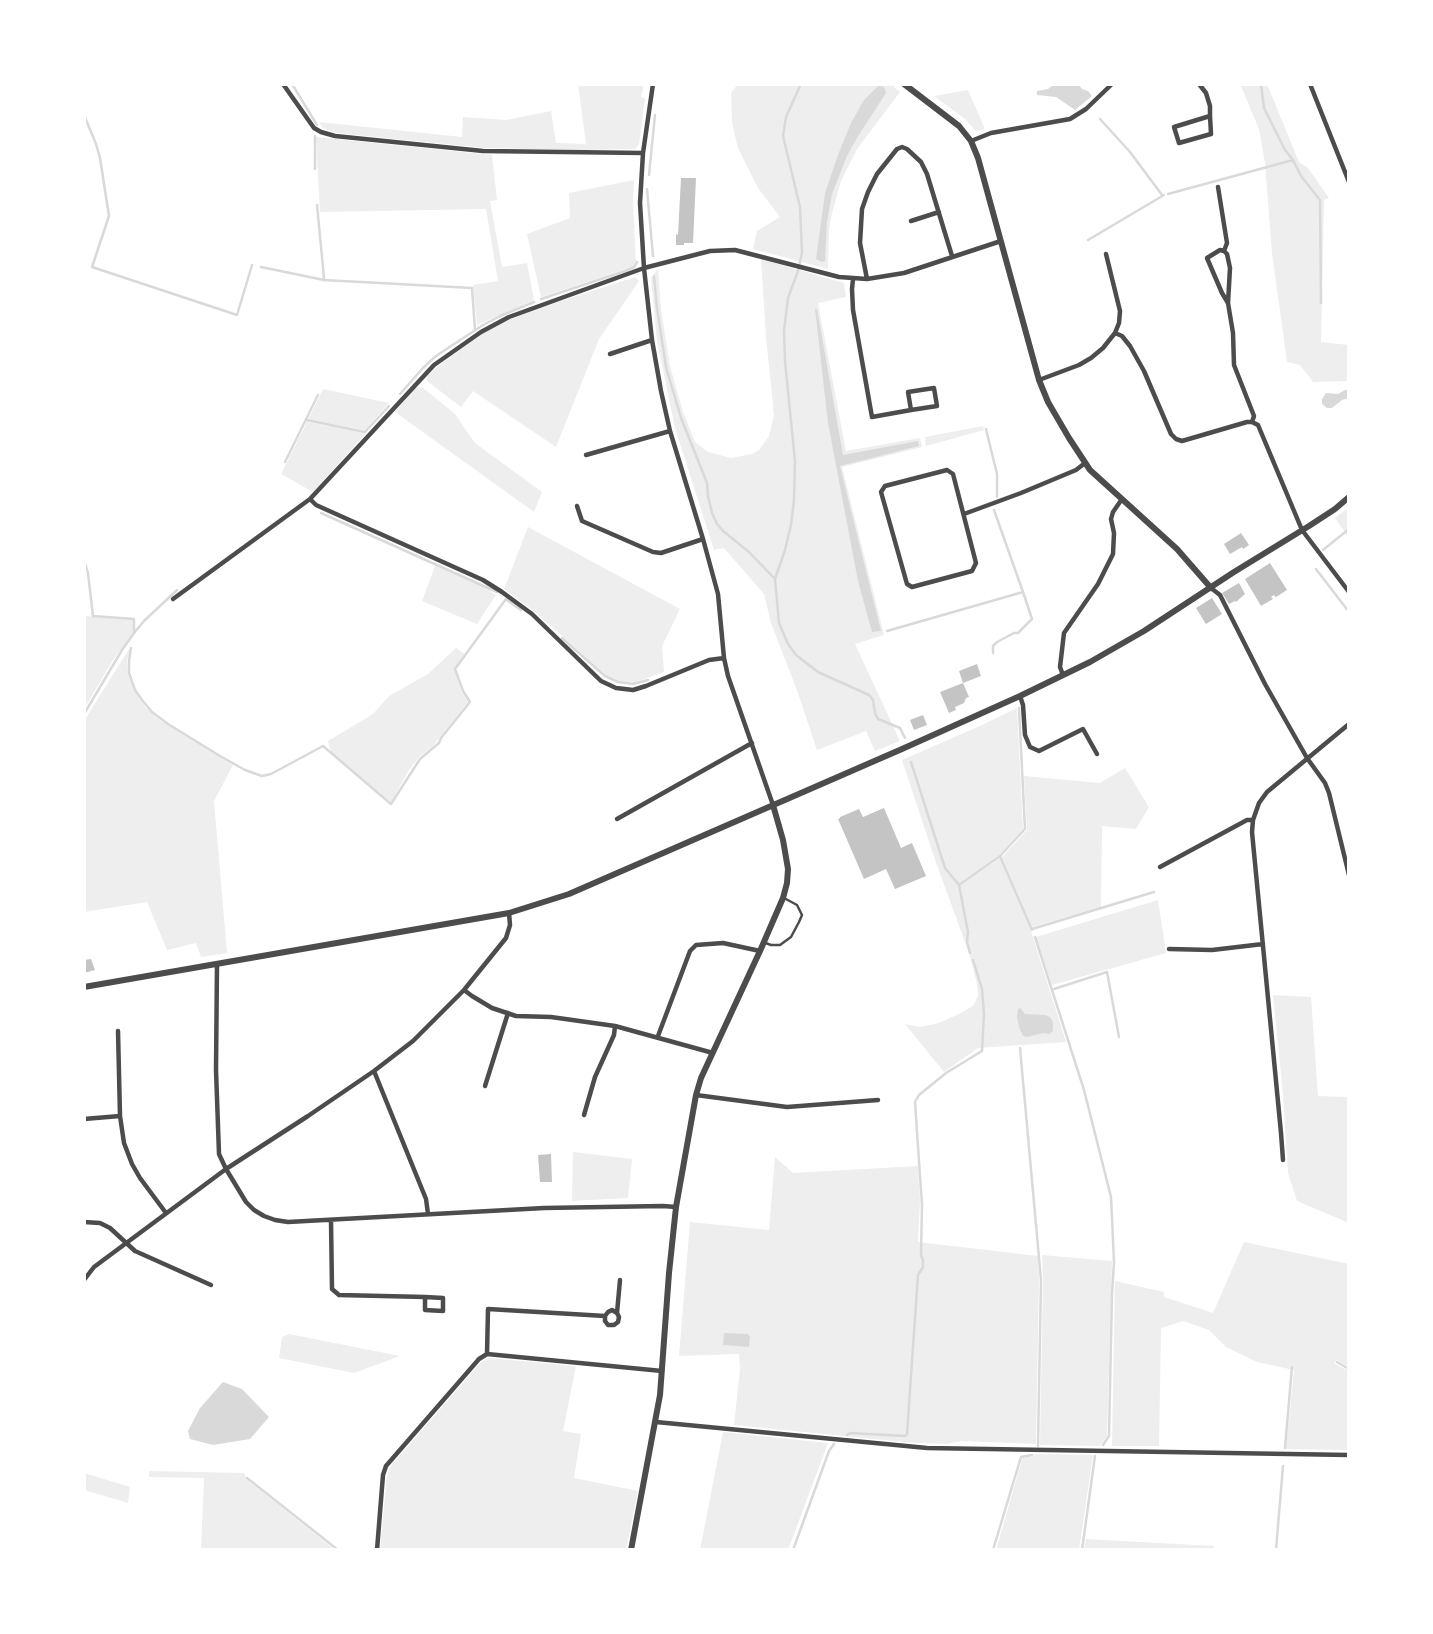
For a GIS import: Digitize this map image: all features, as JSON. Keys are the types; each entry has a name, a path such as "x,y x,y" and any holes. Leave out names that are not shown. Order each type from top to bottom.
{"street":[{"path":"283,84 314,128 335,136 483,151 643,153"},
{"path":"631,1550 656,1422 676,1207 696,1095 701,1078 783,898 788,869 773,805 728,676 718,594 670,431 652,340 640,203 643,153 653,84"},
{"path":"904,84 959,126 971,141 1039,380 1055,414 1085,463 1177,549 1220,595 1265,684 1329,793 1349,875"},
{"path":"971,141 991,132 1070,119 1086,109 1112,84"},
{"path":"1199,84 1206,93 1210,106 1211,134 1179,143 1174,127 1210,117"},
{"path":"1310,84 1349,182"},
{"path":"867,279 860,243 862,209 877,174 897,149 902,147 908,149 921,162 927,174 952,256"},
{"path":"1218,187 1227,243 1224,251"},
{"path":"911,221 939,212"},
{"path":"173,599 310,499 433,365 471,338 509,317 644,268 710,251 735,250 839,277 867,279 904,272 1000,241"},
{"path":"1224,251 1220,250 1207,258 1228,303"},
{"path":"1224,251 1230,268 1228,303 1234,365 1254,416 1252,422"},
{"path":"1039,380 1091,358 1115,333 1120,311 1106,254"},
{"path":"853,279 853,310 872,417 911,411 937,406 934,388 908,392 911,411"},
{"path":"1115,333 1130,345 1171,434 1176,439 1182,441 1252,422 1258,425 1302,530 1349,592"},
{"path":"610,354 652,340"},
{"path":"586,455 670,431"},
{"path":"964,514 1021,494 1076,470 1085,463"},
{"path":"947,470 953,474 964,514 976,564 972,571 912,587 907,584 881,492 885,486 947,470"},
{"path":"84,987 509,913 569,894 1020,696 1112,651 1335,509 1349,497"},
{"path":"310,499 316,506 492,586 532,614 601,681 616,688 633,690 709,660 724,658"},
{"path":"1064,675 1060,667 1064,633 1098,584 1113,554 1114,534 1111,519 1122,499"},
{"path":"577,506 582,521 653,552 661,553 703,540"},
{"path":"1020,696 1024,735 1030,747 1039,751 1083,729 1097,754"},
{"path":"1283,1160 1253,820 1259,803 1267,792 1349,723"},
{"path":"617,819 752,743"},
{"path":"1160,867 1247,820 1253,820"},
{"path":"84,1280 94,1267 226,1169 308,1116 413,1041 464,990 506,938 510,925 509,913"},
{"path":"658,1036 690,951 696,945 723,943 760,951"},
{"path":"1169,949 1212,950 1263,944"},
{"path":"217,964 216,1070 219,1154 246,1202 264,1216 288,1222 564,1208 676,1207"},
{"path":"464,990 492,1008 516,1016 592,1021 658,1036 713,1053"},
{"path":"485,1086 508,1013"},
{"path":"584,1115 595,1077 614,1035 615,1026"},
{"path":"118,1031 120,1116 124,1143 140,1178 166,1213"},
{"path":"373,1071 426,1199 428,1214"},
{"path":"696,1095 788,1107 878,1100"},
{"path":"84,1119 120,1116"},
{"path":"331,1220 332,1289 339,1295 425,1297 443,1298 443,1311 425,1310 425,1297"},
{"path":"84,1222 100,1223 110,1228 135,1251 211,1286"},
{"path":"617,1313 612,1310 605,1316 608,1325 618,1322 620,1280"},
{"path":"487,1354 488,1309 605,1316"},
{"path":"377,1550 386,1466 479,1359 487,1354 662,1371"},
{"path":"656,1422 927,1448 1349,1455"}],"lane":[{"path":"763,942 780,945 791,937 799,922 802,915 797,905 783,898"}],"shaded area":[{"path":"578,84 644,84 641,97 645,98 639,145 635,149 485,148 336,133 323,128 319,122 462,137 463,117 506,120 551,111 556,143 586,144"},
{"path":"738,84 891,84 900,92 857,149 841,181 829,230 828,269 753,249 757,231 780,217 758,188 738,148 732,123 731,93"},
{"path":"1054,84 1078,84 1092,96 1075,110 1056,97 1037,95 1037,91 1048,89"},
{"path":"1240,84 1267,84 1299,162 1308,168 1329,198 1324,200 1321,342 1349,345 1349,381 1313,382 1300,365 1287,362 1272,253 1265,163 1259,129"},
{"path":"879,85 884,87 886,93 847,156 832,194 825,261 822,262 816,259 825,193 851,123 864,100"},
{"path":"968,90 985,129 976,131 965,119 934,96"},
{"path":"316,137 492,155 497,200 490,201 502,267 527,263 534,300 477,325 473,285 498,281 486,209 320,212"},
{"path":"634,180 636,261 632,267 541,297 527,234 570,218 569,193"},
{"path":"761,259 844,283 846,297 818,303 846,451 920,438 922,447 842,467 884,635 855,644 900,741 875,751 866,731 817,750 771,623 764,594 724,548 714,550 675,428 657,341 651,278 658,269 670,366 695,442 708,452 731,458 759,450 769,436 774,415"},
{"path":"635,277 639,281 599,339 556,447 473,391 461,407 427,381 427,376 437,367 482,334 511,319"},
{"path":"815,309 843,455 918,441 919,446 840,466 881,631 872,632 858,581 828,423"},
{"path":"422,387 455,414 475,443 542,492 534,512 395,412 415,388"},
{"path":"323,389 389,403 365,430 308,420"},
{"path":"1349,390 1349,398 1332,408 1322,404 1326,393 1338,394"},
{"path":"307,422 366,433 313,492 281,474"},
{"path":"983,426 984,430 926,446 925,437"},
{"path":"1349,507 1349,538 1335,518"},
{"path":"528,527 680,609 662,646 664,672 633,683 618,681 606,675 535,612 504,589"},
{"path":"435,566 481,585 496,595 477,624 422,601"},
{"path":"84,616 133,620 133,633 113,660 84,709"},
{"path":"456,648 465,654 454,669 461,691 468,702 433,746 419,757 391,802 331,752 328,741 373,714 389,696 428,674"},
{"path":"129,649 128,675 146,708 161,721 233,765 214,801 227,953 201,957 196,943 167,950 147,902 84,912 84,721"},
{"path":"1017,708 1023,829 999,855 960,883 961,885 1000,858 1031,931 1066,1042 978,1048 944,1072 905,1024 920,1027 939,1023 963,1012 974,1005 978,995 977,984 969,953 902,760"},
{"path":"1125,768 1149,807 1136,829 1102,826 1101,907 1032,927 1002,857 1027,830 1024,776 1100,783"},
{"path":"1158,900 1166,953 1052,985 1036,937"},
{"path":"1273,995 1311,997 1318,1096 1349,1097 1349,1223 1297,1201 1288,1173"},
{"path":"1020,1008 1025,1014 1050,1017 1053,1031 1049,1034 1023,1036 1017,1017"},
{"path":"573,1152 632,1159 628,1198 572,1201"},
{"path":"775,1157 793,1173 918,1166 918,1242 1038,1256 1036,1444 962,1441 947,1444 914,1443 734,1425 739,1354 679,1356 690,1222 769,1230"},
{"path":"1244,1242 1349,1264 1349,1367 1337,1360 1334,1363 1349,1371 1349,1450 1286,1449 1294,1370 1257,1362 1226,1347 1209,1330 1183,1321 1161,1328 1159,1446 1112,1446 1115,1281 1164,1292 1164,1297 1213,1313"},
{"path":"1042,1255 1112,1261 1107,1436 1100,1446 1040,1445"},
{"path":"724,1333 748,1334 749,1347 723,1345"},
{"path":"289,1334 400,1356 354,1373 279,1358 282,1337"},
{"path":"489,1358 576,1366 563,1431 581,1434 574,1478 638,1491 626,1550 380,1550 390,1467 480,1363"},
{"path":"223,1382 242,1389 269,1417 250,1439 213,1445 190,1439 188,1431 200,1408"},
{"path":"723,1432 828,1443 788,1550 700,1550"},
{"path":"1035,1454 1093,1455 1079,1550 996,1550 1023,1456 1032,1457"},
{"path":"149,1471 244,1473 247,1480 335,1550 201,1550 204,1478 149,1477"},
{"path":"84,1473 130,1487 128,1503 84,1490"},
{"path":"1086,1539 1214,1546 1214,1550 1084,1550"}],"building":[{"path":"681,178 696,178 693,243 676,245 676,234 678,235"},
{"path":"1241,533 1249,545 1230,554 1224,544"},
{"path":"1270,563 1287,590 1276,597 1274,595 1271,597 1273,599 1261,606 1245,579"},
{"path":"1239,583 1245,594 1229,604 1222,593"},
{"path":"1212,598 1222,614 1206,624 1196,608"},
{"path":"977,664 981,676 963,683 959,671"},
{"path":"963,683 969,697 949,713 940,692"},
{"path":"923,715 927,725 914,730 910,720"},
{"path":"884,808 901,848 912,843 926,876 895,889 886,869 864,879 838,819 859,809 863,817"},
{"path":"91,959 95,970 84,973 84,960"},
{"path":"551,1154 552,1182 540,1182 538,1155"}],"waterway":[{"path":"292,84 317,125"},
{"path":"775,579 785,550 794,500 795,461 784,331 788,298 802,253 800,207 783,136 786,117 801,84"},
{"path":"1261,84 1264,108 1285,150 1320,200 1321,303"},
{"path":"84,115 100,158 109,216 92,267 237,315 252,265"},
{"path":"649,175 655,115"},
{"path":"1100,119 1130,152 1162,195"},
{"path":"315,136 315,169"},
{"path":"1168,194 1293,160"},
{"path":"647,189 653,256"},
{"path":"1088,240 1164,195"},
{"path":"317,205 324,278"},
{"path":"541,299 625,271 634,267 637,262"},
{"path":"261,267 324,280 472,288 475,330"},
{"path":"654,276 666,367 681,418 707,483 712,513 717,524 775,579 779,623 796,655 818,672 869,695 878,719 900,728 905,738"},
{"path":"400,394 436,356 483,325 534,302"},
{"path":"285,462 318,395"},
{"path":"306,420 365,432 389,406"},
{"path":"986,429 997,474 997,497"},
{"path":"887,631 1023,592 994,510"},
{"path":"321,513 497,592"},
{"path":"1323,550 1349,529"},
{"path":"84,560 93,616 134,619 134,633"},
{"path":"1316,569 1349,612"},
{"path":"84,714 134,633 177,590"},
{"path":"993,653 993,646 997,642 1018,633 1032,619 1023,592"},
{"path":"131,648 129,673 142,700 168,724 220,756 262,776 271,774 323,746 391,804 420,759 439,743 470,702 455,669 506,599"},
{"path":"507,600 521,610"},
{"path":"562,638 605,676 618,682 633,684 648,680"},
{"path":"959,885 1000,856 1025,829 1019,708"},
{"path":"911,762 945,868 959,885 970,953"},
{"path":"1000,856 1032,930"},
{"path":"1032,929 1154,892"},
{"path":"1035,937 1084,1090 1111,1197 1114,1262 1109,1436 1103,1445"},
{"path":"847,1435 907,1434 918,1275 923,1267 915,1102 919,1095 946,1073 982,1051 982,989 973,960"},
{"path":"1054,989 1107,972 1119,1037"},
{"path":"1020,1048 1041,1280 1038,1446"},
{"path":"1337,1362 1349,1369"},
{"path":"1285,1448 1292,1367"},
{"path":"793,1550 829,1451 834,1444"},
{"path":"993,1550 1021,1457 1032,1455"},
{"path":"1082,1550 1095,1456"},
{"path":"1276,1550 1283,1466"},
{"path":"247,1478 338,1550"}]}
